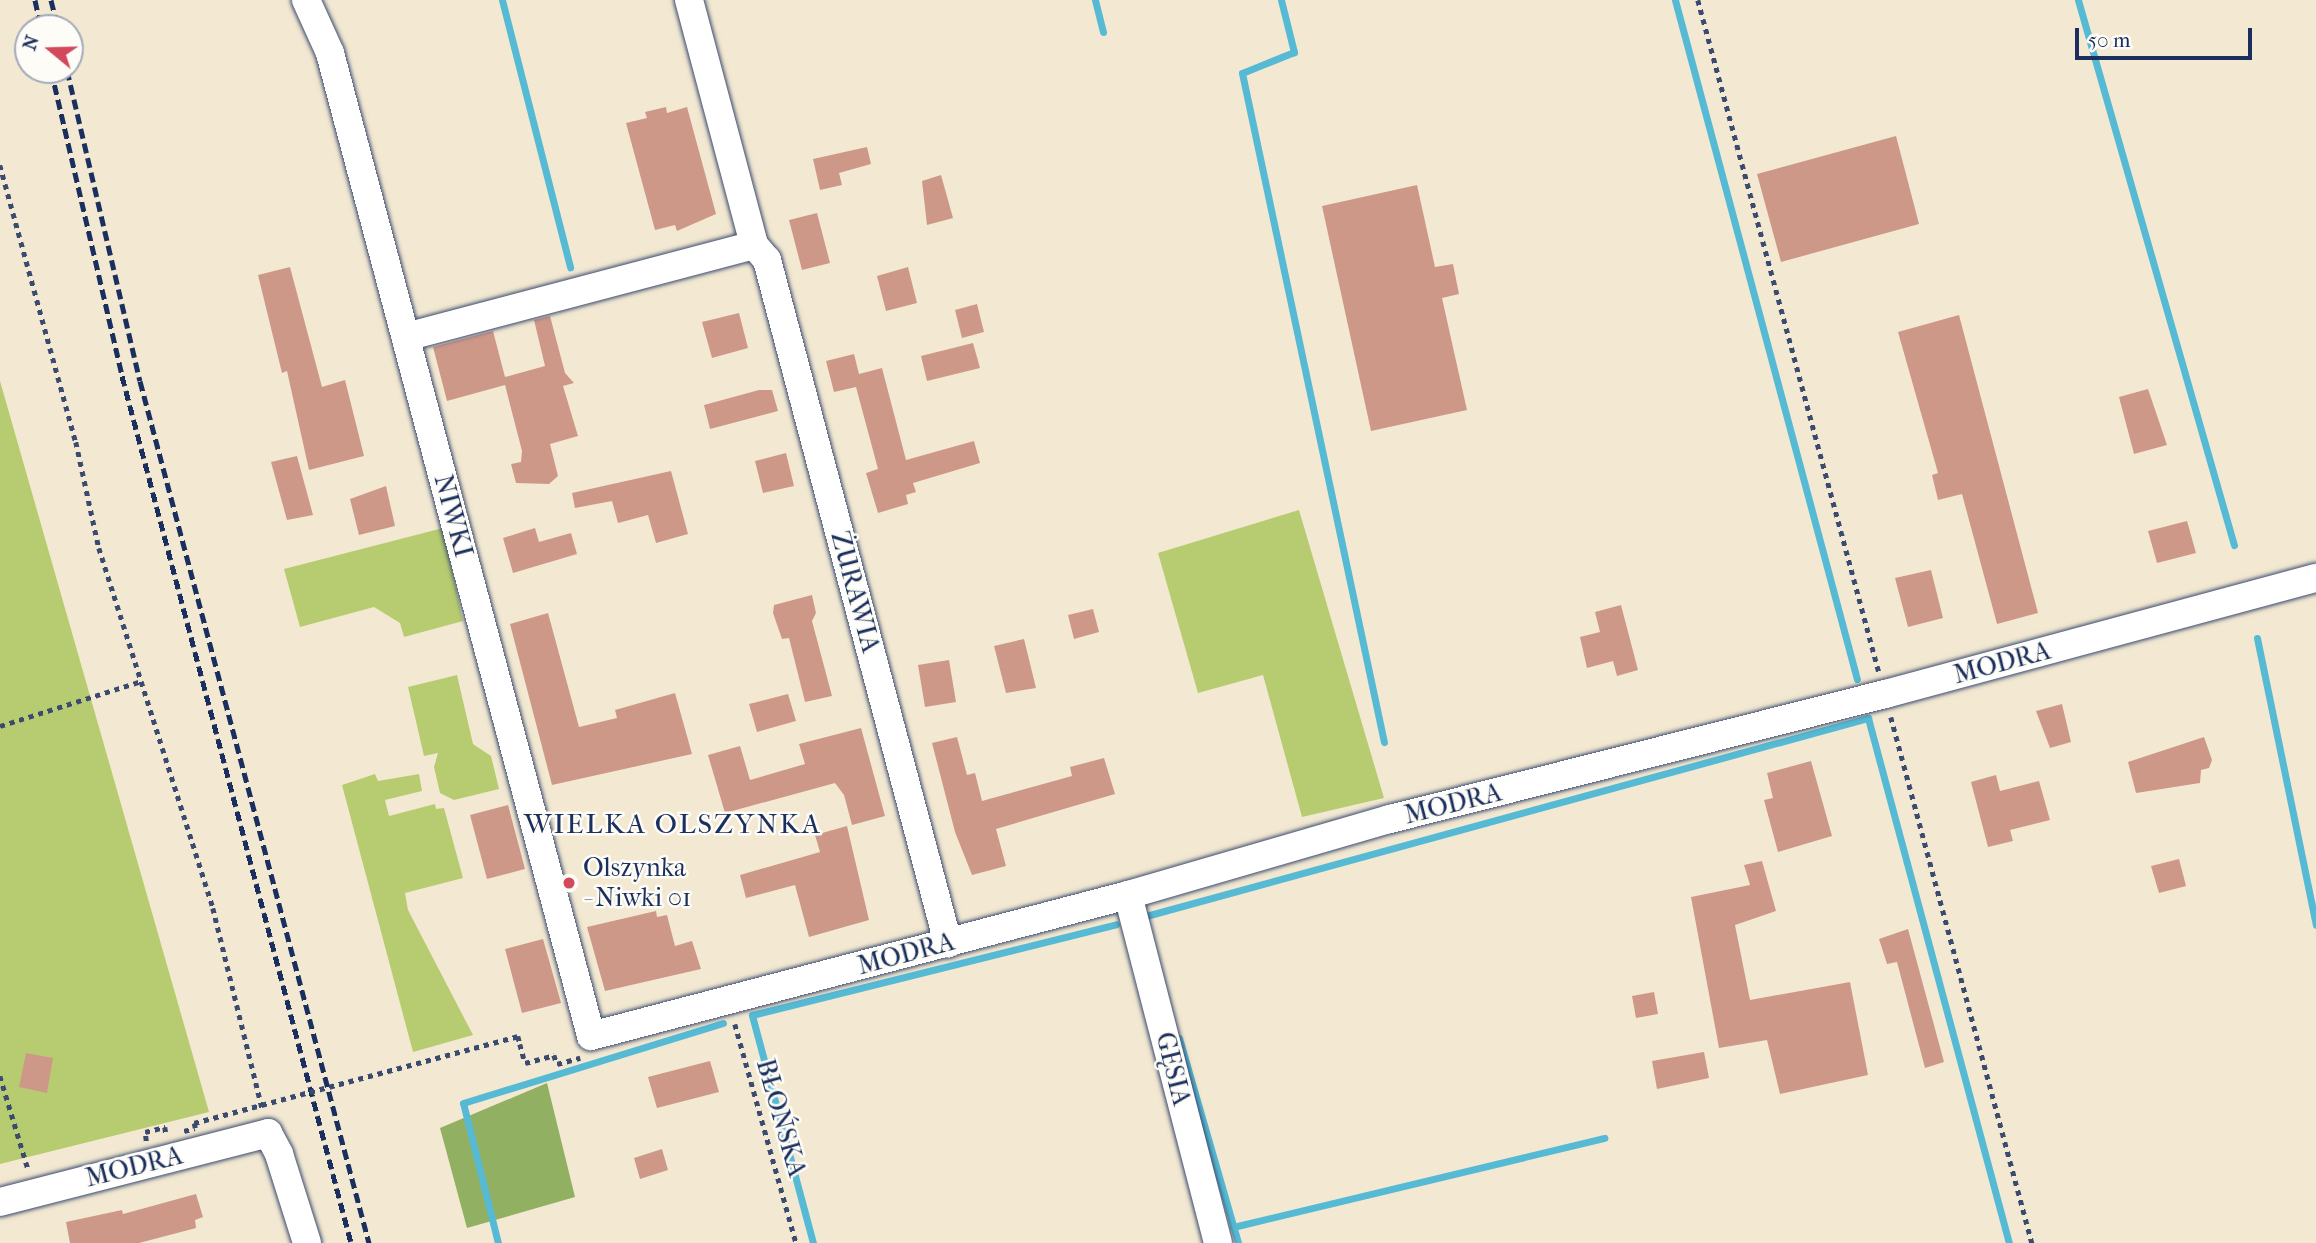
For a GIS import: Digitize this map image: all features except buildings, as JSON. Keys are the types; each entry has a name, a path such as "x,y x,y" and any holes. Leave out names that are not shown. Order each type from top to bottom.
{"street":[{"name":"NIWKI","path":"306,0 330,53 406,337 586,1047"},
{"name":"ŻURAWIA","path":"689,0 754,245 767,260 948,943"},
{"path":"406,337 754,245"},
{"name":"MODRA","path":"586,1047 729,1003 1128,895 1390,819 1885,694 2316,578"},
{"name":"GĘSIA","path":"1128,895 1218,1243"},
{"path":"268,1133 307,1243"},
{"name":"MODRA","path":"0,1202 268,1133"}],"path":[{"path":"1698,0 2032,1243"},
{"path":"0,165 76,442 99,548 213,908 268,1133"},
{"path":"0,726 142,681"},
{"name":"BŁOŃSKA","path":"729,1003 796,1243"},
{"path":"184,1131 195,1128 194,1124 518,1036 525,1063 554,1055 557,1064 586,1047"},
{"path":"0,1076 24,1158"}],"green space":[{"path":"0,381 209,1112 0,1164"},
{"path":"1299,510 1384,798 1302,817 1263,675 1198,693 1158,553"},
{"path":"443,528 463,621 404,637 400,623 374,607 300,627 284,569"},
{"path":"457,675 473,744 491,756 499,789 454,800 440,793 434,767 438,753 424,756 408,687"},
{"path":"375,774 378,781 419,774 422,791 385,800 389,816 435,804 436,809 444,808 463,878 405,893 408,910 473,1035 413,1052 342,785"},
{"path":"547,1083 575,1197 467,1228 440,1128"}],"waterway":[{"path":"502,0 570,267"},
{"path":"1095,0 1103,32"},
{"path":"1281,0 1294,52 1242,73 1384,742"},
{"path":"1675,0 1857,679"},
{"path":"2078,0 2234,545"},
{"path":"2257,638 2316,925"},
{"path":"1146,916 1868,718 2009,1243"},
{"path":"813,1243 752,1015 1116,924"},
{"path":"498,1243 463,1103 723,1023"},
{"path":"1179,1038 1238,1243"},
{"path":"1233,1227 1604,1138"}],"railway":[{"path":"35,0 38,14"},
{"path":"51,0 54,14"},
{"path":"54,84 122,376 351,1243"},
{"path":"70,84 140,381 369,1243"}],"place":[{"name":"Olszynka - Niwki 01","path":"569,883"}],"district":[{"name":"WIELKA OLSZYNKA","path":"673,824"}]}
